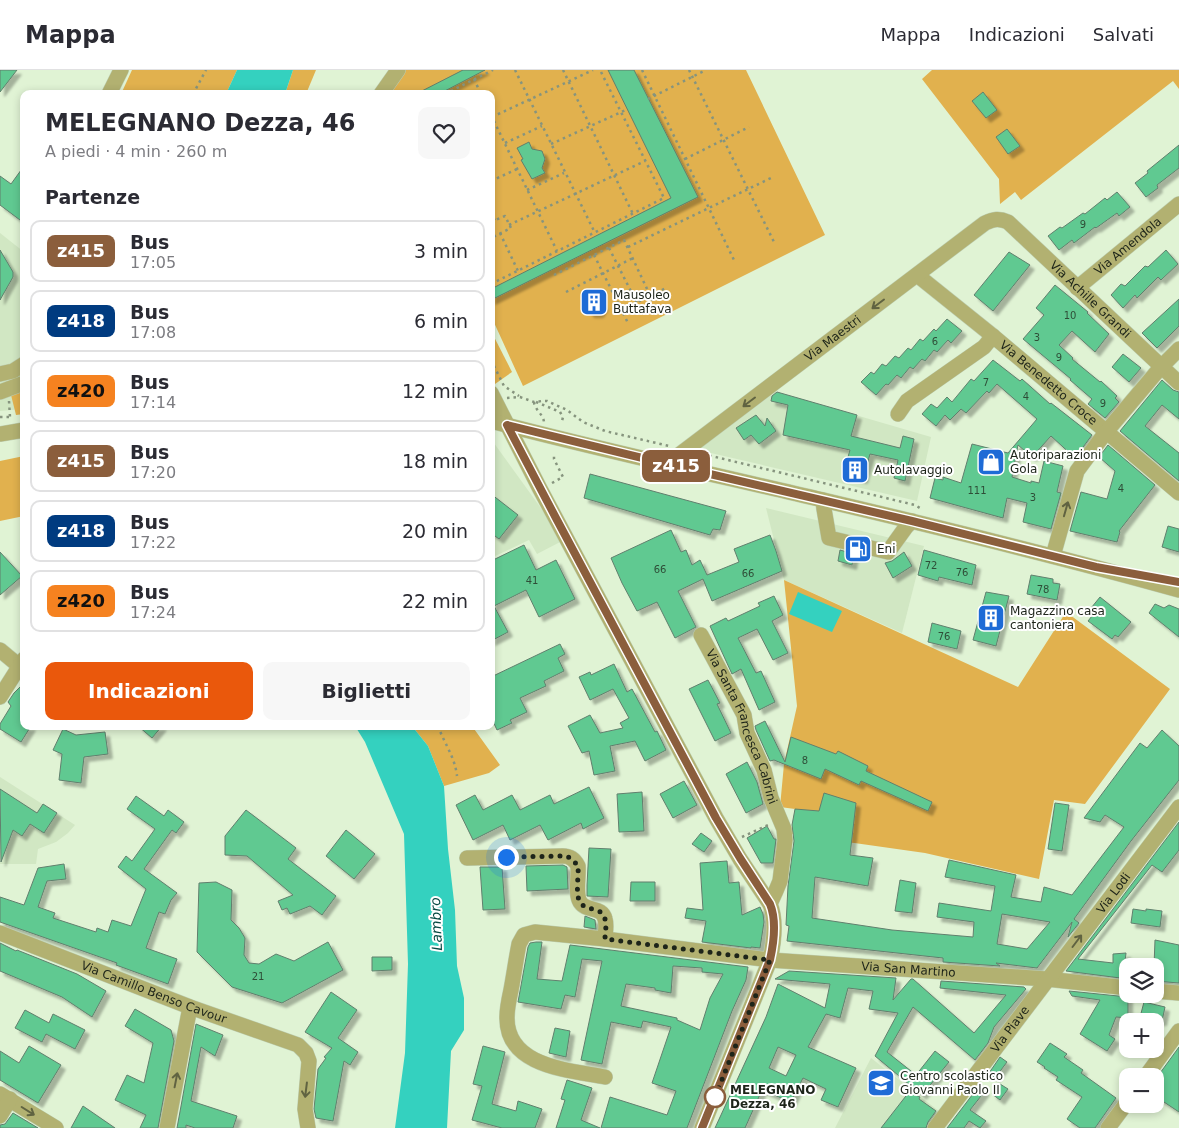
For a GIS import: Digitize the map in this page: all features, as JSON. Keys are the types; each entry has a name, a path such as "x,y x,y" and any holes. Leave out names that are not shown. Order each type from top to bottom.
{"street":[{"path":"111,90 120,70"},
{"path":"384,90 398,70"},
{"name":"Via Amendola","path":"1077,288 1179,204"},
{"name":"Via Achille Grandi","path":"1001,219 1008,222 1179,383"},
{"name":"Via Maestri","path":"667,464 986,224 993,220 1001,219"},
{"name":"Via Benedetto Croce","path":"917,275 993,336 1179,493"},
{"path":"898,414 907,401 984,347 993,336"},
{"path":"1053,556 1077,471 1106,432 1161,367 1179,349"},
{"path":"0,374 13,371 20,367"},
{"path":"0,392 20,384"},
{"path":"495,400 716,818 770,904 773,914 773,944 770,960 702,1128"},
{"path":"495,422 912,521 1096,567 1179,590"},
{"path":"0,434 20,423"},
{"path":"823,500 829,538 888,552 912,521"},
{"path":"1096,567 1179,582"},
{"name":"Via Santa Francesca Cabrini","path":"701,635 744,715 747,733 764,770 771,798 781,820 785,835 782,870 778,887 770,904"},
{"path":"0,650 20,665"},
{"path":"0,697 20,669"},
{"name":"Via Lodi","path":"1047,979 1179,807"},
{"path":"467,858 566,856 572,859 578,866 579,901 583,906 598,910 603,914 606,920 605,939"},
{"name":"Via San Martino","path":"605,1077 540,1063 522,1052 509,1036 507,1012 519,944 524,935 535,932 770,960 1047,979 1119,987"},
{"name":"Via Camillo Benso Cavour","path":"0,933 190,1007 300,1047 306,1053 309,1064 304,1109 308,1128"},
{"name":"Via Piave","path":"936,1128 1047,979"},
{"path":"1164,992 1179,993"},
{"path":"167,1128 190,1007"},
{"path":"1152,1068 1179,1031"},
{"path":"0,1116 5,1096 56,1128"},
{"path":"1108,1128 1119,1113"}],"path":[{"path":"195,90 206,70"},
{"path":"454,90 493,70"},
{"path":"515,70 595,233"},
{"path":"563,70 633,214"},
{"path":"495,116 593,70"},
{"path":"495,282 664,198 600,70"},
{"path":"642,70 734,260"},
{"path":"690,70 774,242"},
{"path":"648,99 706,70"},
{"path":"474,80 479,90"},
{"path":"551,144 628,109"},
{"path":"495,124 557,252"},
{"path":"505,144 543,126"},
{"path":"685,159 749,127"},
{"path":"509,225 645,160"},
{"path":"495,179 517,169"},
{"path":"527,190 565,172"},
{"path":"628,247 771,178"},
{"path":"495,220 505,216 511,228 495,236"},
{"path":"500,233 518,271"},
{"path":"554,275 624,240 656,308"},
{"path":"609,248 642,315"},
{"path":"594,255 628,323"},
{"path":"566,292 633,258"},
{"path":"621,310 666,288"},
{"path":"495,368 504,386 520,397 560,412 563,417 562,421"},
{"path":"495,396 520,397"},
{"path":"534,402 542,400 567,410 583,422 605,432 915,504 925,512"},
{"path":"0,417 20,423"},
{"path":"554,456 563,477"},
{"path":"440,730 450,752 457,776"},
{"path":"742,837 781,820"}],"shaded area":[{"path":"132,70 237,70 228,90 123,90"},
{"path":"293,70 316,70 308,90 286,90"},
{"path":"404,70 746,70 825,235 523,386 495,325 495,90 390,90"},
{"path":"932,70 1179,70 1179,89 1173,81 1021,200 1015,192 1000,204 999,179 922,79"},
{"path":"0,233 20,249 20,409 0,411"},
{"path":"495,339 512,372 495,384"},
{"path":"20,391 20,414 16,415 11,395"},
{"path":"773,391 931,437 917,501 698,450"},
{"path":"495,445 564,540 537,554 529,540 495,556"},
{"path":"20,457 20,517 0,521 0,461"},
{"path":"766,508 924,546 902,633 784,580"},
{"path":"784,580 1018,687 1066,612 1170,689 1085,804 1054,800 1039,879 925,853 791,834 795,809 780,807 784,764 797,706"},
{"path":"415,730 475,730 500,765 489,773 444,786 428,746"},
{"path":"0,777 75,825 56,842 38,849 36,864 0,864"},
{"name":"Centro scolastico Giovanni Paolo II","path":"871,1058 940,1112 927,1128 835,1128"}],"water":[{"path":"237,70 293,70 286,90 228,90"},
{"path":"798,592 842,611 832,632 789,614"},
{"name":"Lambro","path":"358,730 415,730 428,746 444,786 448,849 455,910 457,966 464,998 464,1030 451,1051 447,1128 395,1128 405,1053 408,964 404,834 365,742"}],"building":[{"path":"0,70 17,70 0,92"},
{"path":"463,70 485,70 447,90 424,90"},
{"path":"608,70 634,70 698,197 495,298 495,287 671,198"},
{"path":"983,92 997,110 986,118 972,101"},
{"path":"1007,129 1020,146 1008,154 996,137"},
{"path":"529,142 532,149 542,151 545,159 542,168 545,173 532,179 521,160 523,159 517,148"},
{"path":"1179,145 1179,168 1157,185 1158,188 1146,197 1135,183"},
{"path":"20,172 20,220 0,205 0,176 11,184"},
{"path":"1117,192 1130,207 1119,216 1117,213 1074,243 1072,240 1059,250 1048,236"},
{"path":"0,250 13,272 13,277 0,300"},
{"path":"1166,250 1178,264 1161,280 1158,277 1137,298 1135,295 1123,308 1111,295 1121,284 1125,286 1145,266 1148,267"},
{"path":"1009,252 1030,265 993,311 974,295"},
{"path":"1055,285 1088,312 1109,334 1095,352 1072,331 1059,345 1072,359 1117,396 1115,398 1119,402 1105,418 1088,404 1092,399 1023,339 1044,315 1036,308"},
{"name":"Mausoleo Buttafava","path":"588,297 599,298 603,306 599,313 590,313 584,306"},
{"path":"1179,299 1179,326 1157,348 1142,333"},
{"path":"947,319 962,331 951,343 948,340 937,352 934,350 925,361 922,359 913,369 910,367 901,378 897,375 876,395 861,382 871,372 874,374 882,364 886,366 895,356 899,358 908,348 911,350 920,339 923,341"},
{"path":"1123,354 1141,368 1129,382 1112,367"},
{"path":"993,360 1020,381 1022,379 1050,404 1092,435 1075,458 1051,436 1032,457 1018,445 1012,477 1031,483 1031,481 1039,483 1044,461 1063,466 1057,492 1061,493 1051,529 1023,522 1027,503 1007,498 1003,518 930,498 935,478 943,480 943,477 961,483 972,444 1008,453 1037,419 997,384 989,393 987,391 966,413 961,409 950,420 945,415 936,426 922,414 931,404 937,408 947,397 952,402 971,379 974,381"},
{"path":"1162,380 1173,390 1179,392 1179,419 1162,405 1145,426 1179,453 1179,481 1120,431"},
{"path":"777,392 857,415 851,436 900,448 903,436 914,439 905,481 894,478 898,460 870,454 863,479 843,474 850,450 783,435 788,405 771,401 772,396"},
{"path":"756,415 765,426 767,418 776,431 759,444 751,435 744,440 736,428"},
{"path":"1108,445 1155,485 1119,531 1117,542 1070,531 1081,492 1107,499 1115,471 1099,457"},
{"path":"590,474 726,511 720,530 713,529 710,535 584,498"},
{"path":"495,497 518,515 499,539 495,536"},
{"path":"1168,526 1179,529 1179,552 1162,547"},
{"path":"671,530 681,552 686,550 692,565 700,560 707,575 739,562 734,549 770,535 782,571 712,601 703,579 678,591 696,627 675,638 657,602 637,611 611,558"},
{"path":"524,545 536,570 556,560 575,599 539,617 526,590 495,606 495,559"},
{"path":"840,550 854,554 852,565 838,561"},
{"path":"924,550 976,565 972,585 939,577 938,581 918,575"},
{"path":"0,552 20,574 20,578 0,595"},
{"path":"904,552 912,566 893,578 885,563 892,561"},
{"path":"1031,575 1053,579 1053,583 1060,584 1057,600 1027,594"},
{"name":"Magazzino casa cantoniera","path":"986,592 1009,596 996,646 973,640"},
{"path":"774,596 783,615 772,621 788,653 773,660 757,629 738,638 756,673 761,671 775,702 759,710 741,669 732,674 710,626 726,618 728,621 760,606 758,603"},
{"path":"1100,597 1131,622 1118,637 1115,635 1112,639 1088,621 1092,616 1087,613"},
{"path":"1155,604 1164,608 1169,605 1179,609 1179,637 1149,613"},
{"path":"495,608 508,632 495,639"},
{"path":"932,623 961,631 957,649 928,642"},
{"path":"560,644 565,654 558,658 564,671 544,681 546,686 520,698 527,712 510,720 512,723 497,730 495,726 495,675"},
{"path":"614,664 627,692 632,689 666,750 645,761 635,741 610,746 615,771 594,775 589,751 582,753 568,726 590,715 600,733 623,728 620,723 629,718 613,689 590,700 579,677 590,672 591,675"},
{"path":"708,680 720,703 717,704 731,733 715,741 689,689"},
{"path":"20,687 20,730 28,730 21,742 0,729 0,724 11,706 8,702"},
{"path":"765,721 785,762 791,737 836,754 838,751 868,766 866,771 932,802 928,811 861,781 859,785 825,769 821,779 774,760 770,761 755,726"},
{"path":"63,730 76,735 105,732 108,754 84,757 81,783 59,780 62,754 53,750"},
{"path":"143,730 159,730 152,738"},
{"path":"1162,730 1179,746 1179,780 1131,841 1074,919 1079,923 1068,937 1072,922 1037,968 996,963 1000,966 943,962 943,958 787,941 789,926 786,925 788,886 794,841 792,825 795,809 819,811 824,793 856,803 850,855 873,858 868,886 815,877 812,918 892,930 973,937 974,922 937,917 939,903 991,911 995,886 945,877 949,860 1016,875 1011,897 1041,902 1044,887 1072,895 1124,827 1105,815 1100,822 1084,818 1140,743 1147,748","holes":["1002,914 1050,922 1027,949 997,944"]},
{"path":"747,762 757,782 763,804 746,813 726,774"},
{"path":"684,781 697,805 673,818 660,794"},
{"path":"589,787 604,818 583,829 581,823 548,840 540,825 510,840 503,825 473,840 456,805 475,795 483,810 512,795 520,810 550,795 554,804"},
{"path":"0,789 37,813 43,804 57,813 44,833 30,824 22,836 13,830 1,862"},
{"path":"642,792 644,831 619,832 617,794"},
{"path":"136,796 164,816 168,810 184,822 176,833 172,830 144,869 177,893 171,900 165,914 159,912 146,948 177,959 168,984 116,965 117,963 0,922 0,897 24,905 38,868 64,864 66,879 47,881 38,907 55,913 53,918 96,932 97,928 108,932 112,920 131,926 146,889 118,867 126,856 132,861 155,829 127,809"},
{"path":"1055,803 1069,805 1062,851 1048,849"},
{"path":"246,810 296,848 288,859 336,896 322,915 310,906 290,914 287,908 282,910 278,901 293,895 247,856 225,855 225,836"},
{"path":"1179,822 1179,850 1162,872 1152,865 1078,959 1113,963 1113,954 1126,953 1125,958 1119,958 1119,978 1066,971"},
{"path":"767,826 774,839 776,839 773,863 761,863 747,838"},
{"path":"346,830 375,854 354,879 326,856"},
{"path":"701,833 712,841 704,852 692,844"},
{"path":"589,848 611,849 608,897 587,896"},
{"path":"727,861 729,883 739,882 742,915 760,907 763,914 764,922 760,948 702,942 706,921 685,918 687,908 703,910 700,863"},
{"path":"563,865 567,867 568,889 527,891 526,866"},
{"path":"480,867 502,867 505,909 483,910"},
{"path":"900,880 916,883 912,913 895,911"},
{"path":"216,882 232,890 231,920 245,938 244,955 249,963 259,964 276,954 294,961 328,942 343,970 282,1003 232,987 197,952 199,883"},
{"path":"631,882 655,882 655,901 630,901"},
{"path":"1133,909 1162,911 1160,927 1131,923"},
{"path":"585,916 595,920 596,929 584,927"},
{"path":"1155,940 1179,945 1179,983 1164,982 1164,958 1154,958"},
{"path":"542,942 537,979 562,981 570,945 748,967 746,980 732,1011 687,1128 601,1128 610,1097 667,1115 676,1091 652,1083 671,1027 643,1021 641,1028 611,1022 602,1064 581,1060 602,961 582,959 575,997 565,995 561,1009 518,1002 530,943","holes":["673,966 702,968 702,972 723,974 710,998 700,1030 677,1020 677,1018 621,1006 626,984 655,988 655,990 671,993"]},
{"path":"0,943 77,974 106,991 92,1017 62,997 0,971"},
{"path":"372,957 392,957 392,970 372,971"},
{"path":"789,971 896,978 893,1000 913,979 974,1033 1006,995 940,988 941,981 1024,987 1026,989 994,1027 988,1043 975,1060 913,1007 887,1052 916,1075 935,1051 949,1062 922,1095 875,1056 898,1013 869,1009 873,991 848,988 840,1018 826,1014 808,1047 856,1068 838,1107 821,1100 826,1089 803,1078 791,1102 762,1090 745,1128 715,1128 766,1017 778,984 825,1008 830,984 775,979","holes":["778,1047 796,1055 786,1076 769,1068"]},
{"path":"1069,991 1119,996 1119,1003 1128,1003 1128,1013 1119,1013 1119,1017 1116,1017 1109,1035 1115,1039 1107,1051 1080,1034 1100,1000 1072,996"},
{"path":"331,992 357,1010 338,1038 358,1052 350,1065 344,1061 333,1121 316,1118 314,1109 318,1069 326,1058 324,1057 332,1048 305,1032"},
{"path":"1144,1003 1165,1007 1164,1013 1141,1013"},
{"path":"135,1009 171,1030 174,1041 158,1128 140,1128 146,1115 115,1100 127,1075 144,1083 153,1043 125,1026"},
{"path":"25,1010 49,1023 53,1014 85,1030 75,1049 46,1034 42,1042 15,1028"},
{"path":"196,1024 223,1035 215,1056 201,1047 191,1101 237,1116 233,1128 195,1128 186,1125 186,1128 177,1128"},
{"path":"555,1028 570,1031 566,1057 549,1053"},
{"path":"1050,1043 1067,1054 1064,1057 1083,1070 1081,1073 1116,1098 1095,1128 1080,1128 1067,1119 1082,1097 1056,1080 1058,1077 1037,1062"},
{"path":"29,1046 61,1065 38,1103 0,1080 0,1051 19,1063"},
{"path":"483,1046 505,1052 492,1104 516,1111 518,1101 542,1109 535,1128 502,1128 472,1120 482,1086 473,1084"},
{"path":"1179,1047 1179,1112 1164,1102 1164,1068"},
{"path":"1000,1057 1007,1062 995,1078 989,1073"},
{"path":"567,1080 592,1088 581,1120 600,1128 556,1128 565,1100 561,1099"},
{"path":"1000,1084 1008,1089 1000,1100 992,1094"},
{"path":"979,1086 985,1091 970,1110 986,1121 980,1128 969,1121 964,1128 947,1128"},
{"path":"909,1092 920,1097 919,1099 936,1111 926,1128 881,1128"},
{"path":"83,1106 115,1128 71,1128"},
{"path":"13,1113 38,1128 0,1128 0,1125 5,1124"}],"bus line":[{"name":"z415","path":"702,1128 770,960 774,934 772,910 716,818 507,425 912,521 1096,567 1179,582"}],"place":[{"name":"Mausoleo Buttafava","path":"594,302"},
{"name":"Autoriparazioni Gola","path":"991,462"},
{"name":"Autolavaggio","path":"855,470"},
{"name":"Eni","path":"858,549"},
{"name":"Magazzino casa cantoniera","path":"991,618"},
{"name":"Centro scolastico Giovanni Paolo II","path":"881,1083"},
{"name":"MELEGNANO Dezza, 46","path":"715,1097"}],"route":[{"path":"506,857 566,856 575,861 578,866 579,901 583,906 598,910 605,916 605,939 770,960 715,1097"}]}
